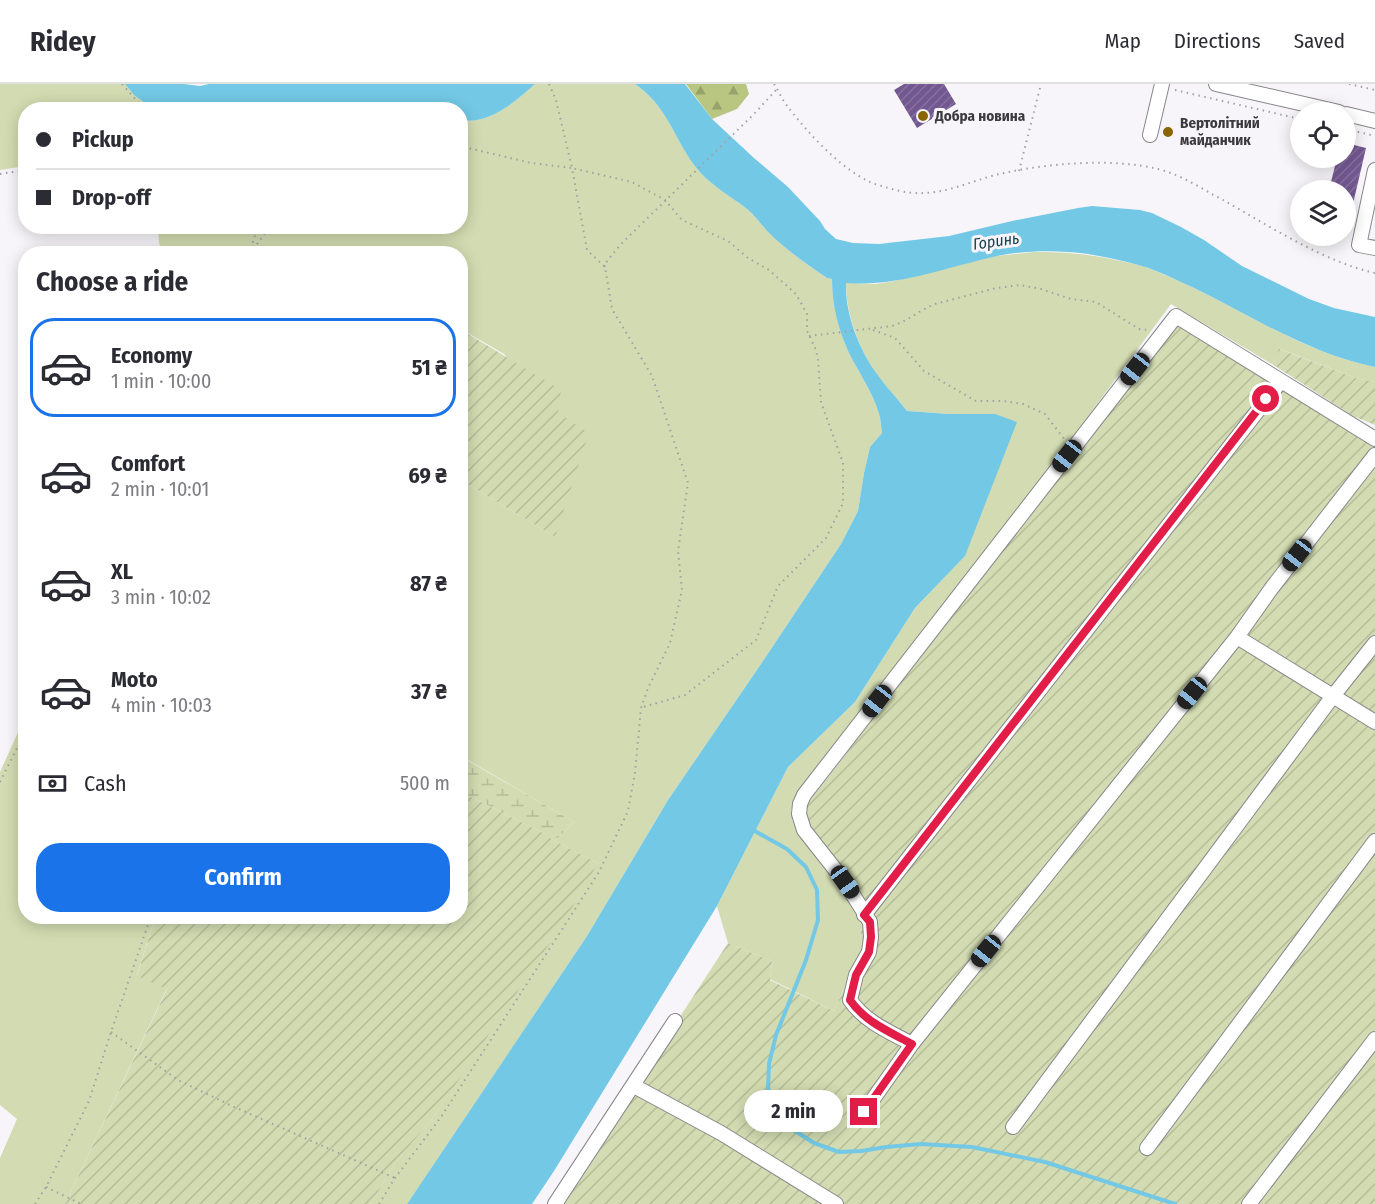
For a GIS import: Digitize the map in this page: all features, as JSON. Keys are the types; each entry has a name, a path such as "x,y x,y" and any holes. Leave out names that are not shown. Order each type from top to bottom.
{"street":[{"path":"1216,84 1295,102"},
{"path":"1150,135 1168,87"},
{"path":"1356,116 1375,121"},
{"path":"1375,170 1359,245 1375,248"},
{"path":"912,1044 872,1022 857,1010 850,1000 856,975 869,952 870,922 845,882 804,830 799,814 804,795 1176,316 1375,439"},
{"path":"864,915 1281,381"},
{"path":"864,1112 912,1044 1237,637 1271,589 1375,455"},
{"path":"1237,637 1375,722"},
{"path":"1013,1127 1333,696 1375,643"},
{"path":"1147,1148 1375,841"},
{"path":"562,1202 675,1021"},
{"path":"1249,1204 1375,1039"},
{"path":"634,1086 721,1133 836,1204"}],"path":[{"path":"122,84 138,102"},
{"path":"549,84 556,100 572,168 587,250 605,267"},
{"path":"774,84 786,105 813,136 846,168 868,182 899,191 925,193 950,189 995,176 1057,165 1143,165 1185,179 1334,259 1375,273"},
{"path":"1019,171 1041,84"},
{"path":"1348,84 1375,90"},
{"path":"1168,87 1290,117"},
{"path":"379,1204 395,1178 441,1117 599,872 628,811 635,773 641,708 670,643 682,590 678,551 688,483 652,376 612,309 604,265 620,244 777,89"},
{"path":"1356,131 1375,136"},
{"path":"468,148 531,163 572,168 632,182 665,200 682,220 728,241 748,258 769,270 796,294 807,314 807,331 818,360 821,402 843,463 843,503 826,538 778,586 756,640 685,695 641,708"},
{"path":"0,174 18,171"},
{"path":"809,336 892,327 935,304 996,288 1020,285 1071,299 1096,302 1139,329 1150,330"},
{"path":"870,329 895,338 924,371 976,401 1023,404 1045,414 1064,437 1068,449 1067,456"},
{"path":"0,782 18,746"},
{"path":"35,1204 46,1187 89,1101 148,924"},
{"path":"111,1032 178,1080 395,1178"},
{"path":"46,1187 81,1204"}],"green space":[{"path":"0,84 125,84 144,102 18,102 18,167 0,170"},
{"path":"535,84 635,84 646,93 662,112 694,165 706,178 751,212 785,247 827,278 832,279 834,307 841,334 876,406 882,433 870,447 858,511 841,544 668,800 587,936 407,1204 371,1204 393,1166 436,1114 598,863 555,841 574,822 468,760 468,484 555,537 558,413 504,354 468,333 468,246 160,246 158,234 468,234 468,121 491,116 510,105"},
{"path":"686,84 746,84 749,94 737,109 712,119"},
{"path":"1034,252 1088,255 1143,266 1190,286 1303,343 1350,361 1375,367 1375,382 1356,378 1280,349 1272,364 1171,304 975,569 791,810 793,823 843,887 859,918 862,948 834,1011 770,979 772,961 728,943 717,906 788,767 855,702 915,608 965,556 949,414 907,411 880,379 870,365 855,331 848,307 846,283 876,284 996,256"},
{"path":"1178,321 1375,444 1375,1204 558,1204 728,943 772,961 770,980 834,1011 862,948 859,918 843,887 793,823"},
{"path":"468,334 561,390 558,413 589,433 555,537 468,484"},
{"path":"1279,349 1356,378 1375,382 1375,425 1353,416 1272,364"},
{"path":"18,732 18,924 153,924 137,975 167,988 65,1204 0,1204 0,1158 17,1119 0,1105 0,772"},
{"path":"468,761 574,822 555,841 468,796"},
{"path":"468,796 598,863 563,923 436,1114 393,1166 371,1204 65,1204 167,989 137,976 153,924 468,924"}],"water":[{"path":"125,84 200,86 209,84 535,84 501,111 471,121 468,121 468,102 144,102"},
{"name":"Горинь","path":"635,84 685,84 712,119 788,187 836,239 853,243 879,244 949,236 1092,206 1140,210 1152,213 1181,227 1242,266 1309,299 1334,308 1375,317 1375,367 1304,344 1155,270 1088,254 1053,251 1016,253 920,276 884,282 846,283 848,307 854,331 864,354 907,411 995,414 1017,422 965,556 915,608 855,702 788,767 717,906 532,1204 407,1204 587,936 668,800 841,544 858,511 870,447 882,433 876,406 841,334 834,307 832,279 827,278 785,247 751,212 706,178 694,165 655,102"}],"building":[{"name":"Добра новина","path":"904,84 944,84 956,104 917,128 894,90"},
{"path":"1356,146 1366,148 1356,191 1356,180 1332,180 1334,168 1356,168"}],"waterway":[{"path":"753,830 787,849 806,867 817,890 818,920 806,960 776,1035 769,1064 768,1088 775,1109 789,1127 814,1143 839,1152 921,1144 972,1147 1045,1162 1175,1204"}],"place":[{"name":"Добра новина","path":"923,116"},
{"name":"Вертолітний майданчик","path":"1168,132"}],"route":[{"path":"864,1112 912,1044 872,1022 857,1010 850,1000 856,975 869,952 870,922 864,915 1266,399"}]}
